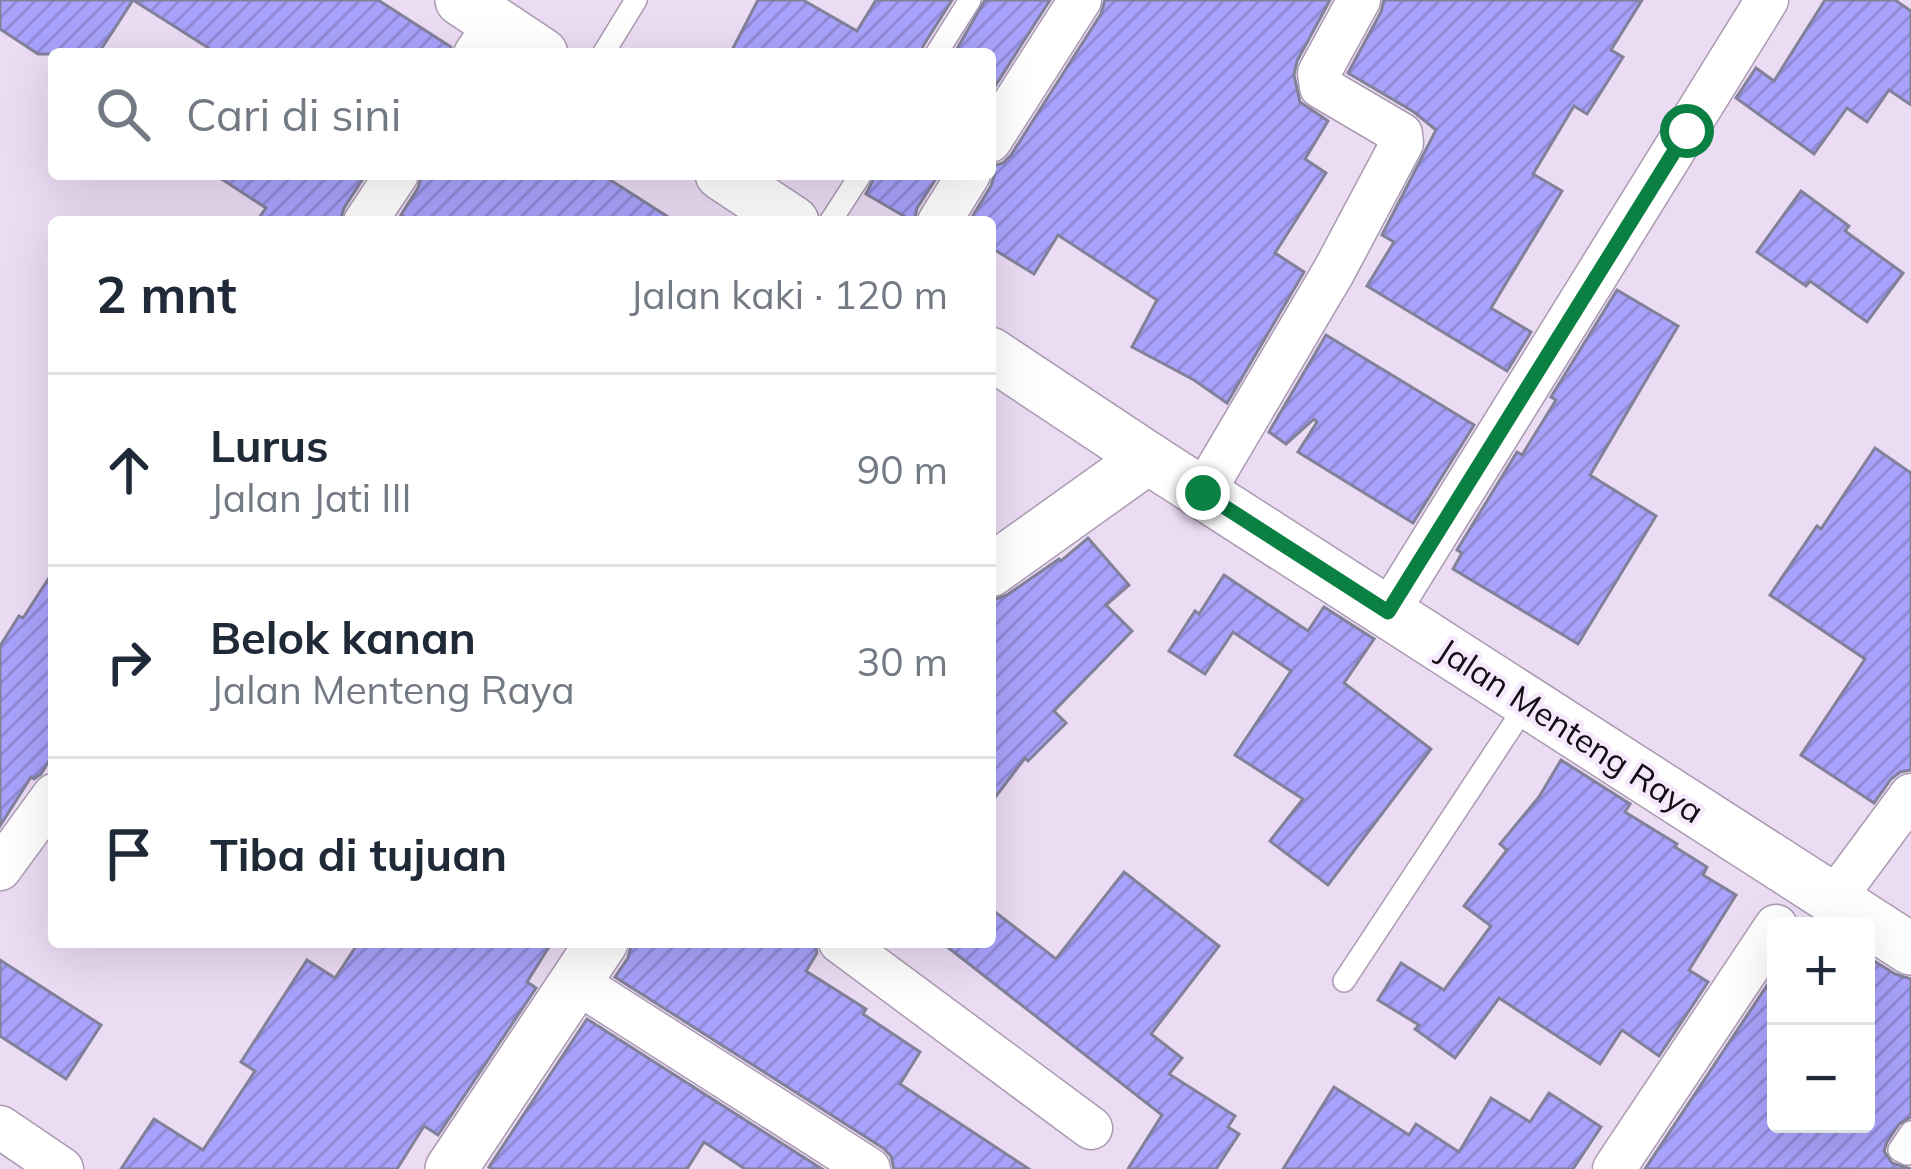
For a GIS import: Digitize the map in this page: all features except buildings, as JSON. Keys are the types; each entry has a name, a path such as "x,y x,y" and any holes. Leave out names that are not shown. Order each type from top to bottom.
{"street":[{"path":"996,132 1080,0"},
{"path":"1203,493 1322,291 1402,143 1401,134 1321,87 1318,80 1359,0"},
{"path":"1388,612 1767,0"},
{"path":"477,26 528,48"},
{"path":"369,216 393,180"},
{"path":"730,180 785,216"},
{"path":"942,216 965,180"},
{"name":"Jalan Menteng Raya","path":"996,357 1911,949"},
{"path":"996,567 1148,458"},
{"path":"1787,917 1820,890 1911,794"},
{"path":"0,869 48,803"},
{"path":"1614,1169 1767,940"},
{"path":"848,948 1091,1128"},
{"path":"452,1169 589,962 869,1169"},
{"path":"0,1127 62,1169"}],"lane":[{"path":"606,48 636,0"},
{"path":"940,48 970,0"},
{"path":"834,216 856,180"},
{"path":"1344,981 1528,703"}],"route":[{"path":"1203,493 1388,612 1687,131"}]}
